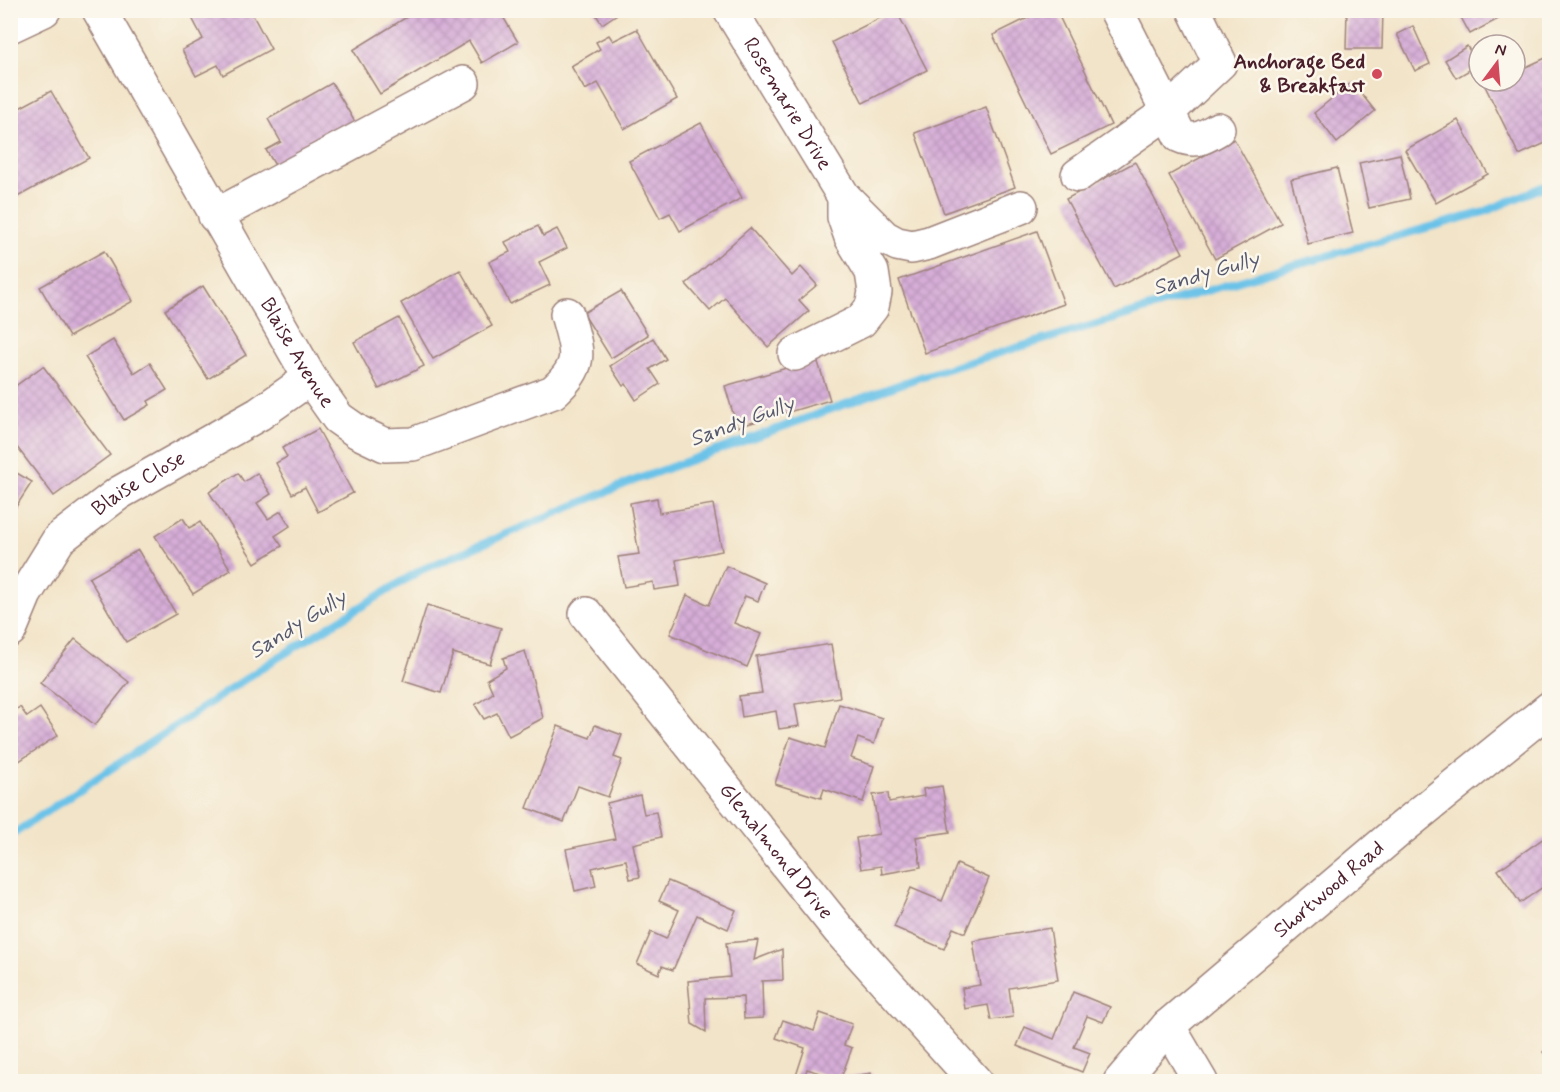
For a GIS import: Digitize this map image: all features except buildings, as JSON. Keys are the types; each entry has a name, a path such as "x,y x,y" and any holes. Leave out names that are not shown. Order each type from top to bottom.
{"street":[{"path":"10,26 44,10"},
{"name":"Blaise Avenue","path":"99,10 215,216 310,378 338,418 358,432 385,445 413,444 553,392 569,378 575,363 576,345 567,314"},
{"name":"Rosemarie Drive","path":"730,10 844,197"},
{"path":"1116,10 1180,136 1198,140 1218,129"},
{"path":"1078,175 1169,111 1220,63 1194,10"},
{"path":"215,216 463,83"},
{"path":"844,197 884,237 897,244 912,247 929,243 1021,207"},
{"path":"795,354 861,321 872,307 875,291 872,272 851,237 843,217 844,197"},
{"name":"Blaise Close","path":"10,630 25,594 59,538 119,493 259,414 310,378"},
{"name":"Glenalmond Drive","path":"586,614 839,930 976,1082"},
{"name":"Shortwood Road","path":"1120,1082 1168,1026 1398,831 1550,708"},
{"path":"1168,1026 1201,1082"}],"waterway":[{"name":"Sandy Gully","path":"10,836 271,662 421,570 630,482 923,376 1283,268 1484,212 1550,184"}],"place":[{"name":"Anchorage Bed & Breakfast","path":"1377,74"}]}
